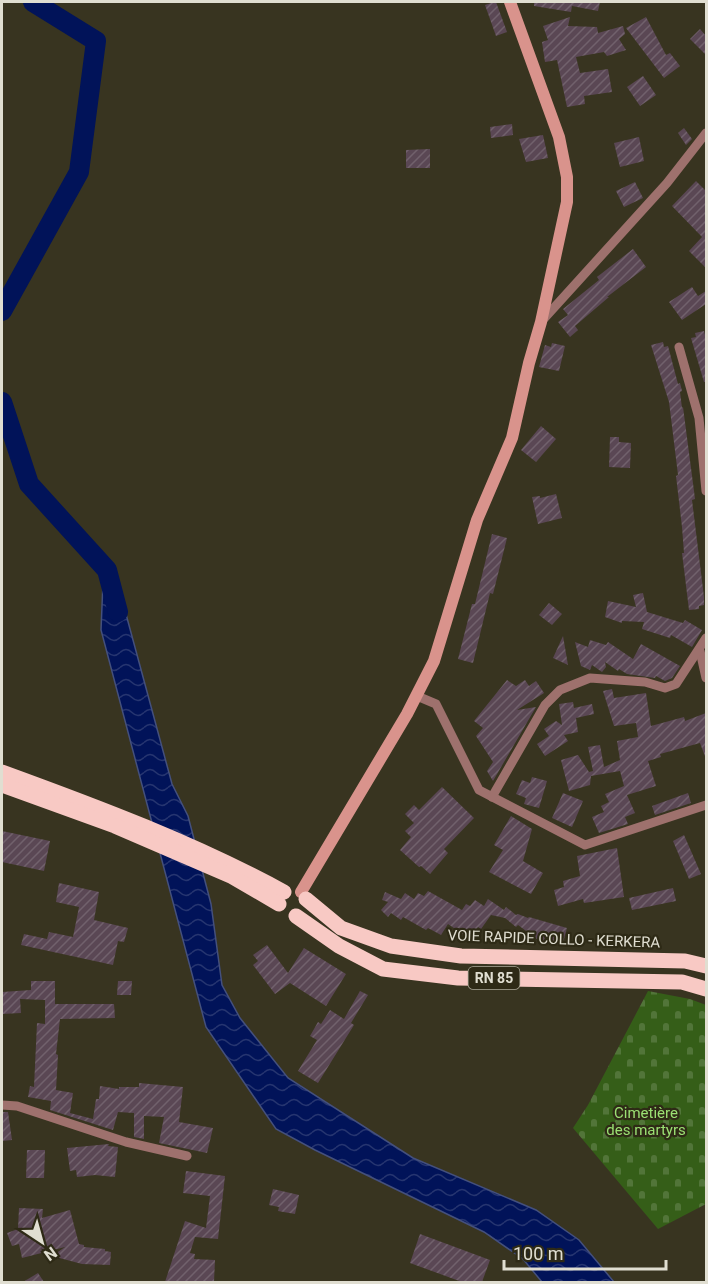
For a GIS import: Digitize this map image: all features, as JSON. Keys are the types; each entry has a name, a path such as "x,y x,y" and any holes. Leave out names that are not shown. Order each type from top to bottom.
{"highway":[{"path":"2,772 233,870 282,898"},
{"path":"2,785 117,820"},
{"path":"293,889 304,895 306,908 296,916 283,912 282,898 293,889"},
{"name":"VOIE RAPIDE COLLO - KERKERA","path":"304,895 341,928 391,946 461,956 685,962 706,966"},
{"name":"RN 85","path":"296,916 339,946 383,969 459,978 682,982 706,989"}],"main road":[{"path":"304,895 417,696 434,661 477,520 512,438 541,322 567,202 567,177 559,136 510,2"}],"street":[{"path":"541,322 667,183 706,133"},
{"path":"679,347 703,423 706,491"},
{"path":"492,797 545,705 560,690 590,678 645,682 665,688 676,684 700,651 706,638"},
{"path":"700,651 706,678"},
{"path":"417,696 436,704 479,790 585,845 706,805"},
{"path":"2,1105 17,1106 126,1142 187,1156"}],"green space":[{"name":"Cimetière des martyrs","path":"648,991 690,999 706,1005 706,1204 658,1229 573,1128 588,1105"}],"water":[{"path":"103,582 120,592 172,784 188,816 211,904 222,985 240,1018 288,1078 413,1158 536,1210 579,1240 614,1282 542,1282 523,1259 484,1232 276,1129 206,1027 101,630"}],"building":[{"path":"496,2 507,32 496,36 485,5"},
{"path":"534,2 600,2 598,11 572,6 571,12 534,6"},
{"path":"570,17 568,26 597,27 598,33 623,26 625,34 619,39 626,50 607,56 604,52 576,57 580,73 608,69 612,92 584,96 585,104 567,107 557,60 545,62 542,42 548,40 543,26"},
{"path":"646,17 666,55 670,53 680,66 664,78 626,28"},
{"path":"700,29 706,36 706,55 690,39"},
{"path":"643,76 656,95 640,106 627,87"},
{"path":"512,124 513,135 491,138 490,127"},
{"path":"684,128 692,139 686,145 678,133"},
{"path":"543,135 548,158 526,162 519,139"},
{"path":"639,137 644,161 620,167 614,143"},
{"path":"430,149 430,168 406,168 406,150"},
{"path":"696,181 706,191 706,268 689,251 702,237 672,206"},
{"path":"635,182 643,198 624,207 616,191"},
{"path":"633,249 646,267 607,297 609,297 575,326 578,330 570,337 558,322 568,315 563,309 599,280 597,277"},
{"path":"692,287 698,296 706,291 706,304 682,320 669,302"},
{"path":"704,331 706,382 704,382 691,338 696,337 695,333"},
{"path":"663,342 664,347 668,346 682,391 680,392 695,499 692,500 704,597 704,605 699,606 699,609 689,610 682,553 684,553 682,527 676,476 678,475 669,402 651,345"},
{"path":"552,343 565,346 559,371 539,367 545,345 551,347"},
{"path":"541,426 556,439 536,462 521,450"},
{"path":"610,437 619,437 619,442 631,443 630,468 609,467"},
{"path":"556,494 562,518 538,524 532,497 540,496 540,498"},
{"path":"492,534 507,538 493,594 490,593 473,663 458,659 472,604 475,604"},
{"path":"643,593 647,612 683,623 685,620 702,630 692,647 671,635 670,638 642,629 644,622 622,621 622,623 605,617 608,601 636,607 633,595"},
{"path":"549,603 562,614 552,625 539,615"},
{"path":"563,636 568,665 553,658"},
{"path":"590,640 606,645 608,642 633,659 641,644 680,666 672,678 665,681 656,676 655,678 627,674 605,662 606,667 602,672 592,665 590,670 581,666 575,642 588,647"},
{"path":"507,680 516,686 525,680 529,686 536,681 544,693 517,710 536,707 493,781 487,771 493,762 476,736 483,728 474,721"},
{"path":"612,689 614,698 646,693 651,726 684,717 685,721 706,713 706,759 700,743 660,754 661,757 648,761 656,786 627,795 635,813 625,817 628,824 599,833 592,817 604,812 601,806 609,802 605,794 624,786 620,771 591,776 590,785 569,791 561,760 578,755 589,772 593,771 588,747 600,745 604,767 620,760 617,741 638,737 636,723 614,726 603,691"},
{"path":"573,702 574,708 592,704 594,714 576,718 578,732 564,735 568,741 545,756 537,744 549,736 544,729 556,721 562,725 559,704"},
{"path":"532,777 547,781 539,808 524,804 526,798 516,794 522,780 530,783"},
{"path":"442,787 474,818 444,849 448,853 430,874 400,850 411,837 405,831 414,823 405,814 414,805 419,810"},
{"path":"563,793 583,801 572,827 552,818"},
{"path":"688,793 691,803 655,815 652,806"},
{"path":"511,816 532,829 523,861 543,873 531,894 489,872 503,850 494,845"},
{"path":"2,831 50,841 44,871 2,862"},
{"path":"684,835 701,874 689,879 673,841"},
{"path":"617,848 624,897 584,903 583,899 558,906 554,890 564,887 563,881 580,876 577,856"},
{"path":"59,883 99,892 94,920 128,928 124,942 118,941 113,965 21,945 24,934 47,939 49,932 73,937 79,907 56,902"},
{"path":"673,888 676,901 632,910 629,898"},
{"path":"428,891 462,910 466,904 470,906 475,900 484,906 488,899 504,910 506,907 516,915 567,928 562,946 537,939 505,918 491,915 481,929 478,927 472,936 466,932 464,935 448,924 441,935 428,928 426,930 403,917 401,920 391,913 388,917 381,910 388,902 382,900 385,892 401,899 405,893 414,899 418,893 424,896"},
{"path":"267,945 288,973 304,948 346,974 326,1006 290,983 275,994 253,965 258,961 253,955"},
{"path":"31,981 55,981 55,1004 114,1004 115,1018 60,1019 56,1054 58,1055 56,1090 73,1093 70,1113 93,1119 100,1086 119,1089 119,1087 139,1087 139,1083 183,1087 179,1122 213,1128 207,1153 159,1143 164,1117 144,1116 144,1139 134,1137 134,1113 118,1112 113,1130 50,1110 51,1101 28,1097 30,1086 34,1087 37,1023 45,1024 45,1000 20,999 21,1013 2,1014 2,992 31,990"},
{"path":"118,981 132,981 131,995 117,995"},
{"path":"360,991 368,995 351,1023 354,1025 318,1083 298,1071 317,1040 310,1036 318,1022 321,1024 330,1010 344,1019"},
{"path":"2,1112 8,1112 12,1140 2,1141"},
{"path":"109,1144 108,1146 118,1147 115,1177 95,1175 77,1177 76,1170 70,1171 67,1148"},
{"path":"27,1150 45,1150 44,1178 26,1178"},
{"path":"186,1171 225,1176 218,1239 195,1237 190,1253 195,1254 194,1259 215,1260 214,1282 165,1282 185,1221 206,1228 210,1196 183,1193"},
{"path":"273,1189 299,1195 295,1214 278,1211 279,1207 269,1205"},
{"path":"19,1208 43,1209 42,1218 70,1210 79,1244 111,1252 110,1265 82,1264 52,1256 65,1247 22,1258 19,1244 12,1246 7,1233 18,1229"},
{"path":"420,1234 490,1260 482,1282 462,1282 410,1263"},
{"path":"38,1273 44,1282 23,1282"}],"waterway":[{"path":"2,311 79,172 96,41 33,2"},
{"path":"2,402 29,484 107,570 118,612"}]}
